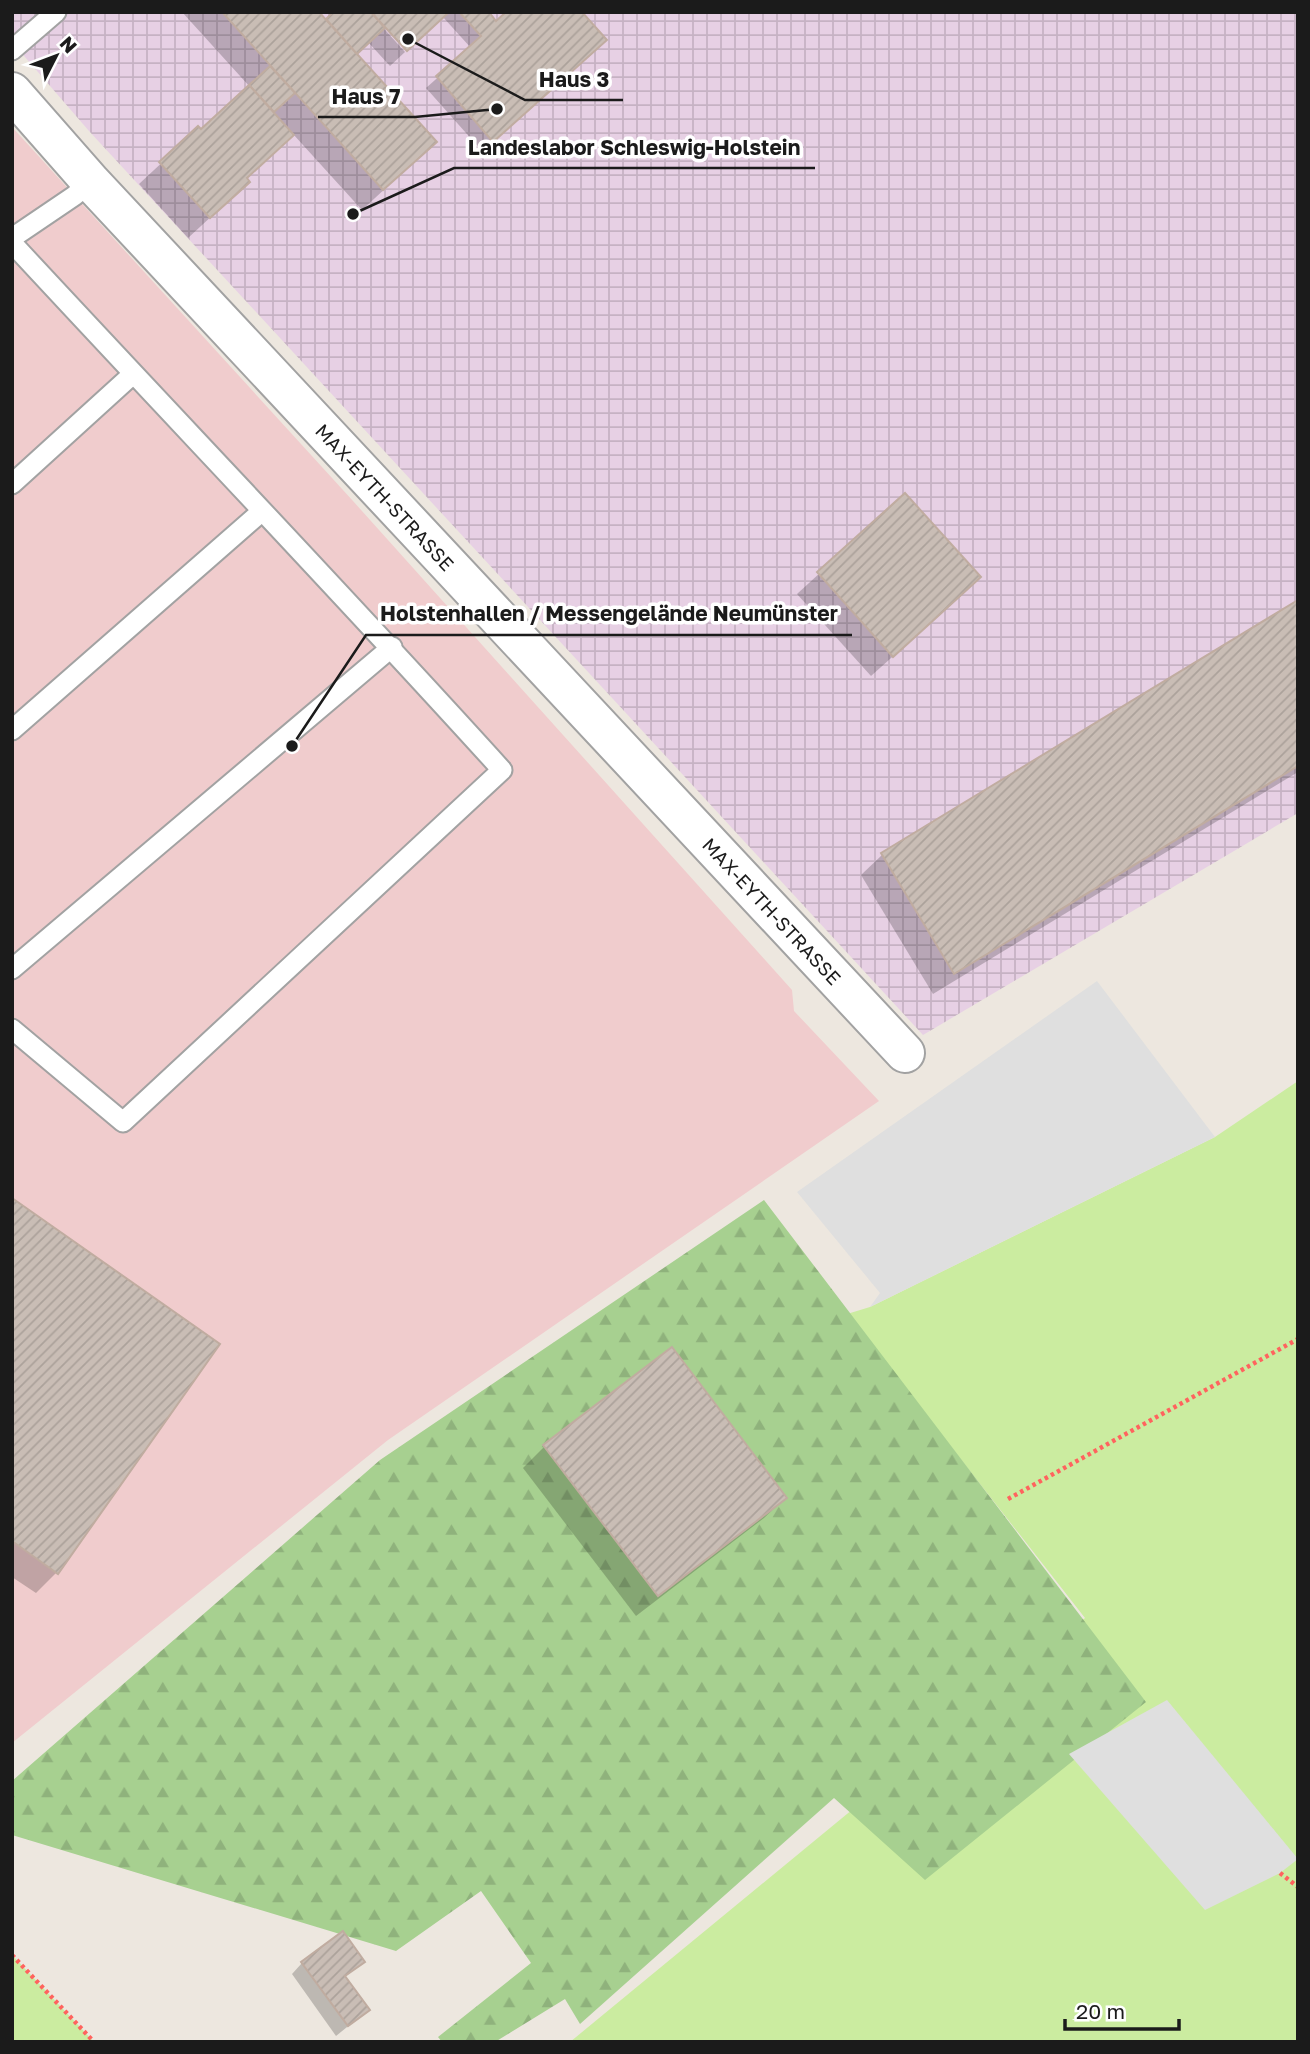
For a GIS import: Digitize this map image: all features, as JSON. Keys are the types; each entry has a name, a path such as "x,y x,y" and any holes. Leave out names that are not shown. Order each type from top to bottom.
{"street":[{"name":"MAX-EYTH-STRASSE","path":"12,92 91,182 905,1053"}],"lane":[{"path":"12,50 56,12"},
{"path":"12,1029 123,1122 502,770 392,647 261,512 12,241 91,182"},
{"path":"12,484 133,374"},
{"path":"12,730 261,512"},
{"path":"12,969 392,647"}],"path":[{"path":"1008,1499 1298,1339"},
{"path":"1280,1873 1298,1887"},
{"path":"12,1955 94,2042"}],"shaded area":[{"path":"12,12 1298,12 1298,813 923,1035 89,131 12,42"},
{"path":"12,127 353,501 792,990 794,1011 879,1101 388,1440 12,1743"},
{"path":"1097,981 1215,1137 870,1307 880,1293 797,1192"},
{"path":"1167,1700 1298,1859 1280,1873 1205,1910 1069,1754"}],"green space":[{"path":"1298,1081 1298,2042 570,2042 1085,1618 847,1314 870,1307 1215,1137"},
{"path":"764,1200 1146,1702 925,1880 834,1798 580,2024 565,1999 495,2042 442,2042 438,2037 531,1963 481,1891 396,1951 12,1835 12,1781 380,1460"},
{"path":"12,1955 94,2042 12,2042"}],"building":[{"path":"222,12 319,12 437,142 383,190"},
{"path":"333,12 371,12 385,28 357,54 326,19"},
{"path":"371,12 446,12 447,14 407,51"},
{"path":"459,12 489,12 496,21 506,12 582,12 607,40 493,142 436,76 481,36"},
{"path":"270,66 295,93 274,112 249,85"},
{"path":"249,85 294,135 247,178 250,182 210,218 159,162 198,126 201,129"},
{"path":"905,493 981,577 893,657 817,572"},
{"path":"1298,600 1298,766 954,974 881,853"},
{"path":"12,1198 220,1344 58,1574 12,1541"},
{"path":"672,1347 787,1498 658,1596 543,1445"},
{"path":"343,1931 365,1962 345,1976 370,2010 348,2026 301,1962"}],"place":[{"name":"Haus 3","path":"408,39"},
{"name":"Haus 7","path":"497,109"},
{"name":"Landeslabor Schleswig-Holstein","path":"353,214"},
{"name":"Holstenhallen / Messengelände Neumünster","path":"292,746"}]}
